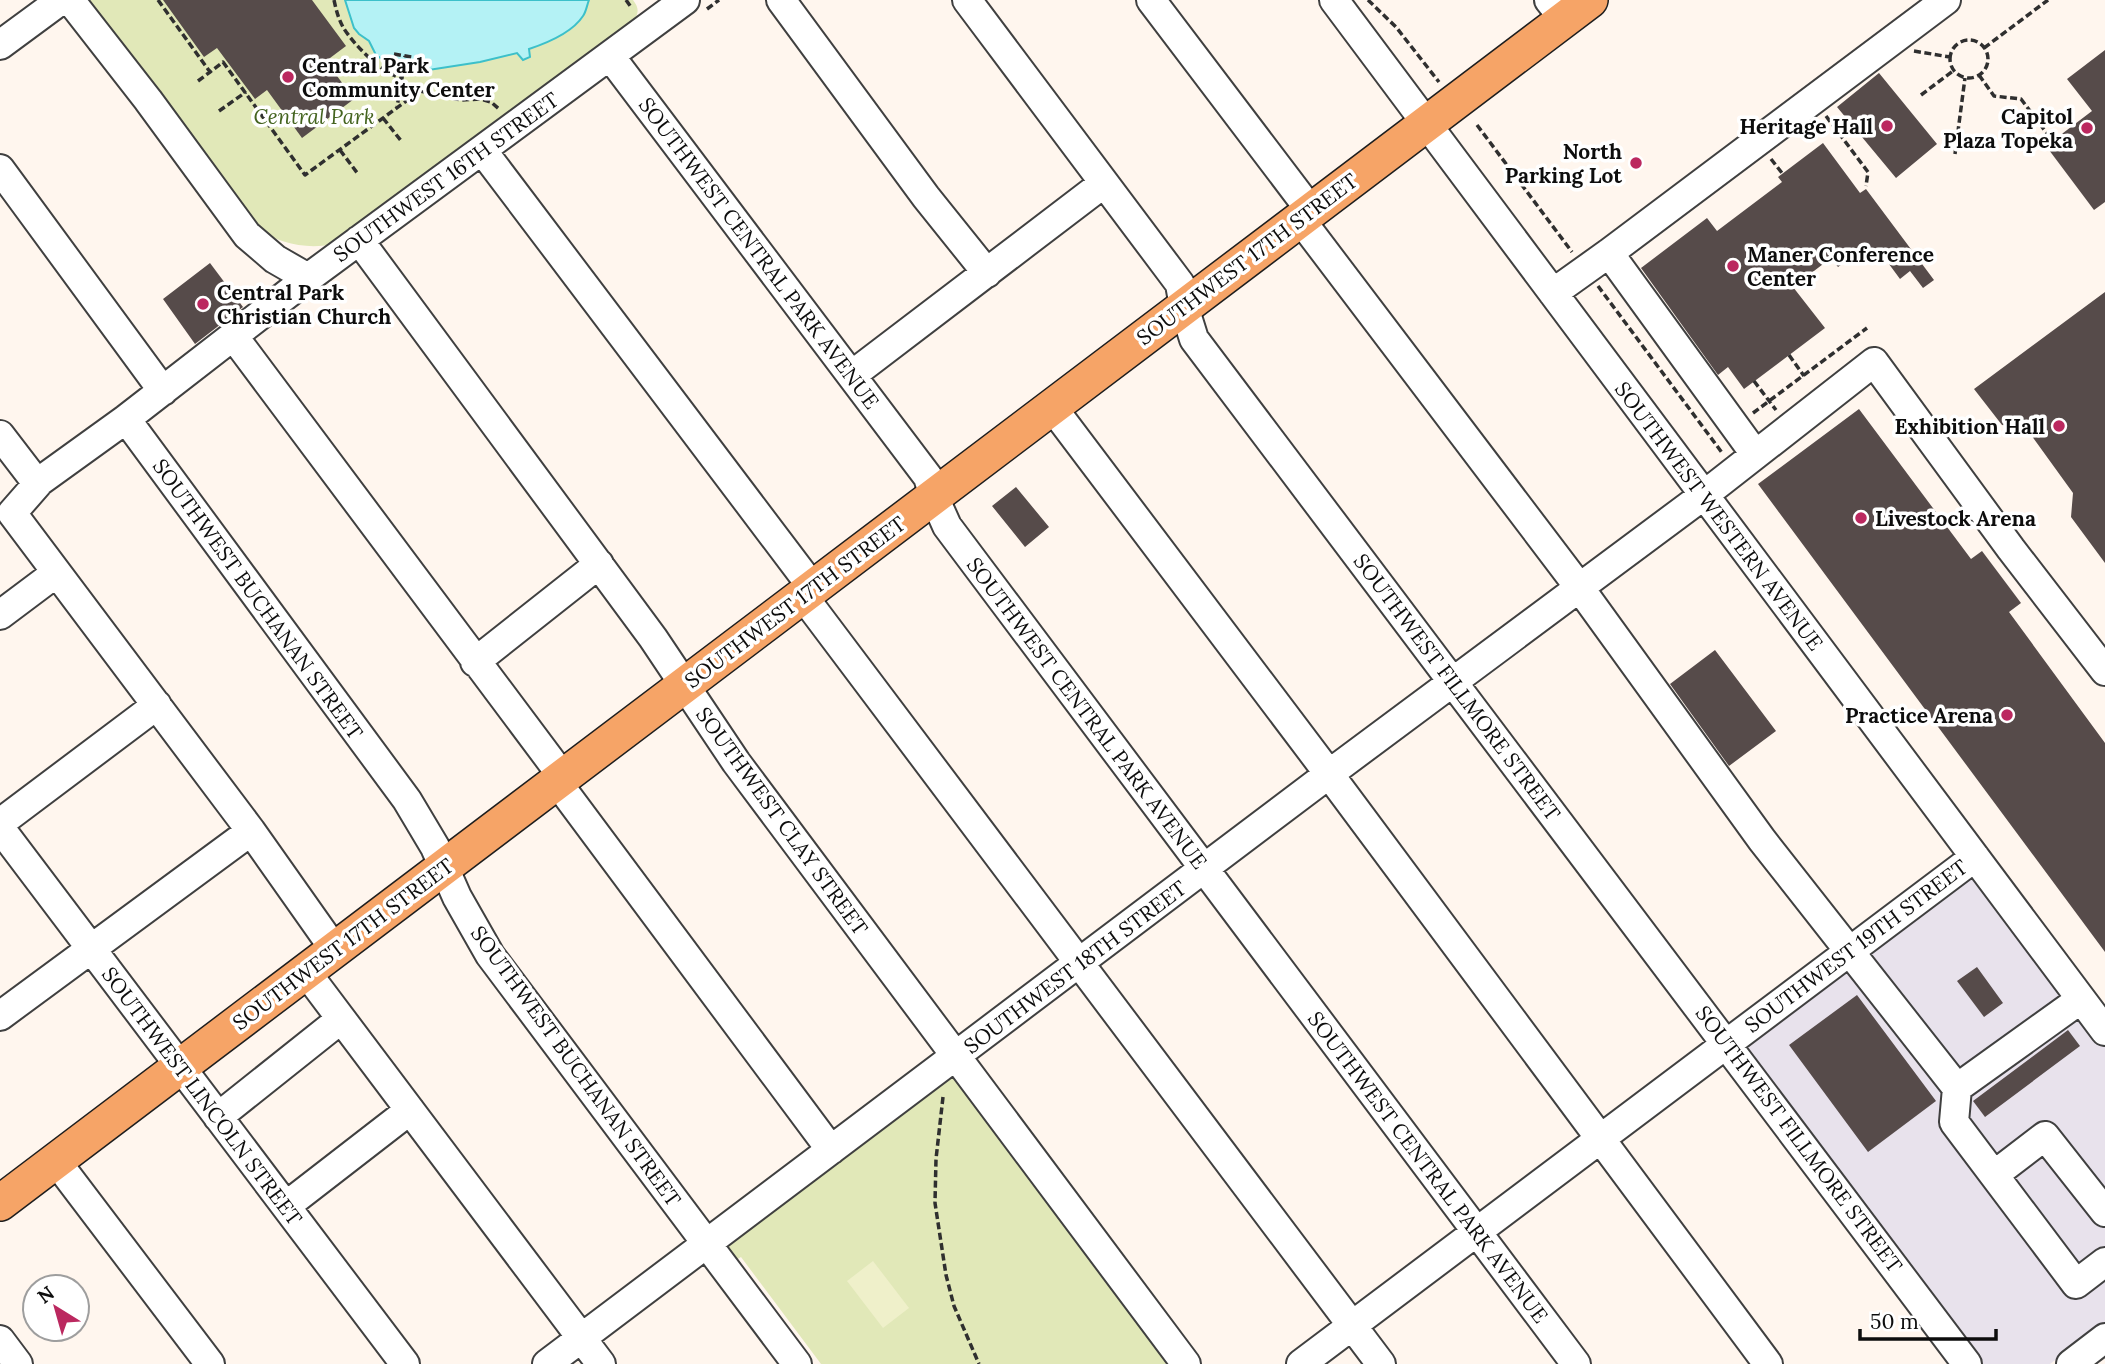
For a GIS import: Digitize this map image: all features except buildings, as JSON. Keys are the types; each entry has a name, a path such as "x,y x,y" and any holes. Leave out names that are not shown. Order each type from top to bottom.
{"main road":[{"name":"SOUTHWEST 17TH STREET","path":"0,1203 1426,124 1568,6"}],"street":[{"path":"0,45 61,0"},
{"path":"70,0 148,100 247,235 275,259 307,278"},
{"name":"SOUTHWEST 16TH STREET","path":"56,573 12,513 40,481 163,391 307,278 610,56 648,8 685,0"},
{"path":"781,0 926,197 987,273"},
{"name":"SOUTHWEST FILLMORE STREET","path":"967,0 1180,284 1194,339 1967,1364"},
{"path":"1151,0 1762,840 1957,1088 1954,1122 2076,1284 2105,1262"},
{"name":"SOUTHWEST WESTERN AVENUE","path":"1334,0 2105,1031"},
{"path":"1553,293 1946,0"},
{"name":"SOUTHWEST CENTRAL PARK AVENUE","path":"610,56 928,477 947,526 1577,1364"},
{"path":"482,150 1080,963 1381,1364"},
{"path":"0,169 163,391"},
{"path":"852,374 1104,183"},
{"name":"SOUTHWEST CLAY STREET","path":"359,240 653,638 736,762 1186,1364"},
{"path":"1609,253 1755,454"},
{"path":"234,337 831,1150"},
{"name":"SOUTHWEST 18TH STREET","path":"547,1364 1329,774 1704,495 1874,362 2011,549 2105,671"},
{"path":"1052,407 1768,1364"},
{"name":"SOUTHWEST BUCHANAN STREET","path":"126,419 407,800 435,847 479,939 490,955 797,1364"},
{"path":"0,435 33,478 40,481"},
{"path":"475,662 599,564"},
{"path":"0,615 56,573 251,831 335,950"},
{"path":"0,822 157,705"},
{"name":"SOUTHWEST LINCOLN STREET","path":"0,828 405,1364"},
{"path":"0,1016 251,831"},
{"name":"SOUTHWEST 19TH STREET","path":"1301,1364 1975,857"},
{"path":"306,972 601,1364"},
{"path":"1957,1088 2081,999"},
{"path":"218,1117 341,1019"},
{"path":"286,1206 410,1110"},
{"path":"1994,1175 2045,1136 2105,1212"},
{"path":"56,1161 210,1364"},
{"path":"2071,1364 2105,1338"},
{"path":"0,1340 18,1364"}],"path":[{"path":"158,0 210,72"},
{"path":"334,0 342,25 350,38 382,68 401,78"},
{"path":"626,0 648,8"},
{"path":"1368,0 1396,27 1443,87"},
{"path":"1984,48 2048,0"},
{"path":"1964,41 1976,42 1984,48 1987,61 1985,69 1979,75 1965,78 1954,71 1950,57 1954,48 1964,41"},
{"path":"1904,49 1950,57"},
{"path":"394,54 416,58"},
{"path":"397,108 405,56"},
{"path":"198,81 223,62 305,175 420,91 461,100 480,99 491,102 499,110"},
{"path":"1921,95 1954,71"},
{"path":"1979,75 1994,96 2021,100 2052,140"},
{"path":"1955,153 1965,78"},
{"path":"219,111 246,92"},
{"path":"1823,112 1868,172 1866,186"},
{"path":"383,118 402,142"},
{"path":"1477,125 1728,459"},
{"path":"340,150 358,174"},
{"path":"1768,154 1782,173"},
{"path":"1747,418 1867,328"},
{"path":"1788,355 1804,376"},
{"path":"1754,381 1769,401"},
{"path":"943,1097 936,1159 935,1203 946,1275 954,1306 979,1364"}],"shaded area":[{"path":"1970,876 1981,881 2105,1047 2105,1322 2050,1364 1976,1364 1743,1054 1747,1037"}],"green space":[{"name":"Central Park","path":"87,0 633,0 638,10 634,21 335,243 305,246 285,242 257,229"},
{"path":"953,1078 1171,1364 821,1364 741,1257 733,1262 727,1252 729,1242 946,1079"},
{"path":"873,1261 909,1308 883,1328 847,1281"}],"water":[{"path":"345,0 589,0 578,22 566,32 529,49 530,57 523,60 517,53 422,71 398,69 376,55 369,41 354,28"}],"place":[{"name":"Central Park Community Center","path":"288,77"},
{"name":"Heritage Hall","path":"1887,126"},
{"name":"Capitol Plaza Topeka","path":"2087,128"},
{"name":"North Parking Lot","path":"1636,163"},
{"name":"Maner Conference Center","path":"1733,266"},
{"name":"Central Park Christian Church","path":"203,304"},
{"name":"Exhibition Hall","path":"2059,426"},
{"name":"Livestock Arena","path":"1861,518"},
{"name":"Practice Arena","path":"2007,715"}]}
